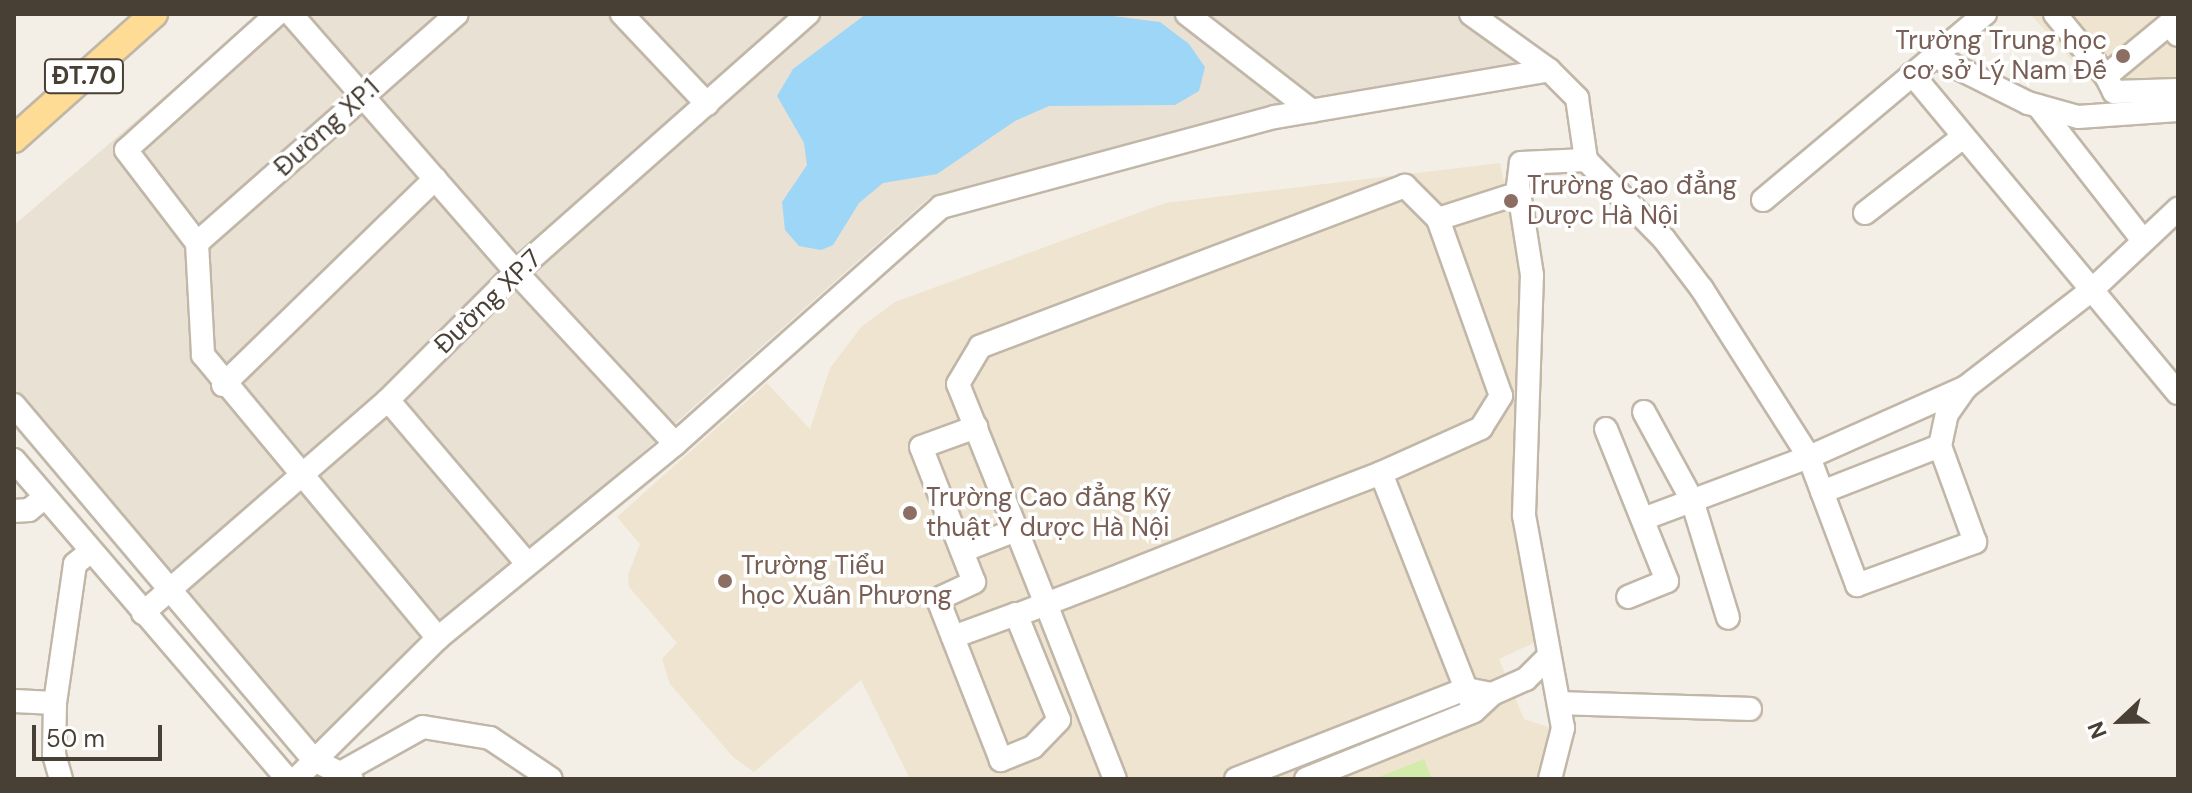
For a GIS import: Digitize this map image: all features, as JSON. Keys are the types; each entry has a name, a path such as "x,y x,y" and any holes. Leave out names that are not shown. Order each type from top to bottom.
{"main road":[{"name":"ĐT.70","path":"14,139 154,14"}],"street":[{"path":"277,14 126,150 197,243 203,355 223,385 438,638"},
{"path":"291,14 516,272 675,444"},
{"name":"Đường XP.1","path":"197,243 457,14"},
{"name":"Đường XP.7","path":"143,613 388,400 516,272 808,14"},
{"path":"1187,14 1312,111"},
{"path":"1471,14 1549,70 1577,98 1586,160 1664,239 1702,289 1809,457 1857,585 1975,542 1940,446 1947,414 1966,387"},
{"path":"1763,200 1985,14"},
{"path":"2055,14 2106,76 2114,92 2178,90"},
{"path":"629,16 707,104"},
{"path":"2106,76 2169,24 2178,35"},
{"path":"1934,56 2038,106 2078,117 2178,110"},
{"path":"296,779 438,638 526,562 675,444 941,207 1312,111 1549,70"},
{"path":"1912,74 2178,393"},
{"path":"2038,106 2142,239"},
{"path":"1865,213 1963,137"},
{"path":"1550,779 1563,728 1547,658 1524,515 1532,275 1512,195 1521,163 1586,160"},
{"path":"223,385 435,179"},
{"path":"953,637 1046,604 1381,473 1481,428 1501,396 1438,219 1405,186 980,347 958,384 976,427 1016,530 1046,604 1115,779"},
{"path":"1438,219 1512,195"},
{"path":"1643,519 1809,457 1966,387 2093,289 2142,239 2178,209"},
{"path":"388,400 526,562"},
{"path":"14,405 314,760 348,775 425,727 490,738 551,779"},
{"path":"1644,412 1692,500 1728,618"},
{"path":"976,427 921,447 974,582 938,599 1001,760 1033,747 1059,720 1017,615"},
{"path":"1606,429 1667,581 1628,597"},
{"path":"1822,492 1940,446"},
{"path":"14,460 29,506 90,552 287,779"},
{"path":"1381,473 1474,711"},
{"path":"962,551 1016,530"},
{"path":"61,779 54,755 55,703 75,564 90,552"},
{"path":"1306,779 1474,711 1492,694 1526,679 1547,658"},
{"path":"1236,779 1466,689 1492,694"},
{"path":"14,701 55,703"},
{"path":"1559,703 1750,709"}],"shaded area":[{"path":"261,14 1454,14 1523,62 930,197 312,746 14,387 14,225"},
{"name":"Trường Trung học cơ sở Lý Nam Đế","path":"2030,14 2178,14 2178,98 2113,105"},
{"path":"1500,163 1523,275 1536,642 1499,659 1524,719 1551,728 1537,779 910,779 861,680 754,772 733,757 670,684 662,659 677,643 629,587 628,575 640,544 617,517 767,383 810,429 830,368 862,326 895,302 1165,203"}],"green space":[{"path":"1424,759 1432,779 1374,779"}],"water":[{"path":"866,14 1097,14 1160,22 1189,44 1205,67 1199,91 1175,105 1049,106 1015,121 937,174 883,183 859,203 833,245 821,250 799,246 785,230 782,202 807,165 804,143 777,96 793,69"}],"place":[{"name":"Trường Trung học cơ sở Lý Nam Đế","path":"2123,56"},
{"name":"Trường Cao đẳng Dược Hà Nội","path":"1511,201"},
{"name":"Trường Cao đẳng Kỹ thuật Y dược Hà Nội","path":"910,513"},
{"name":"Trường Tiểu học Xuân Phương","path":"725,581"}]}
